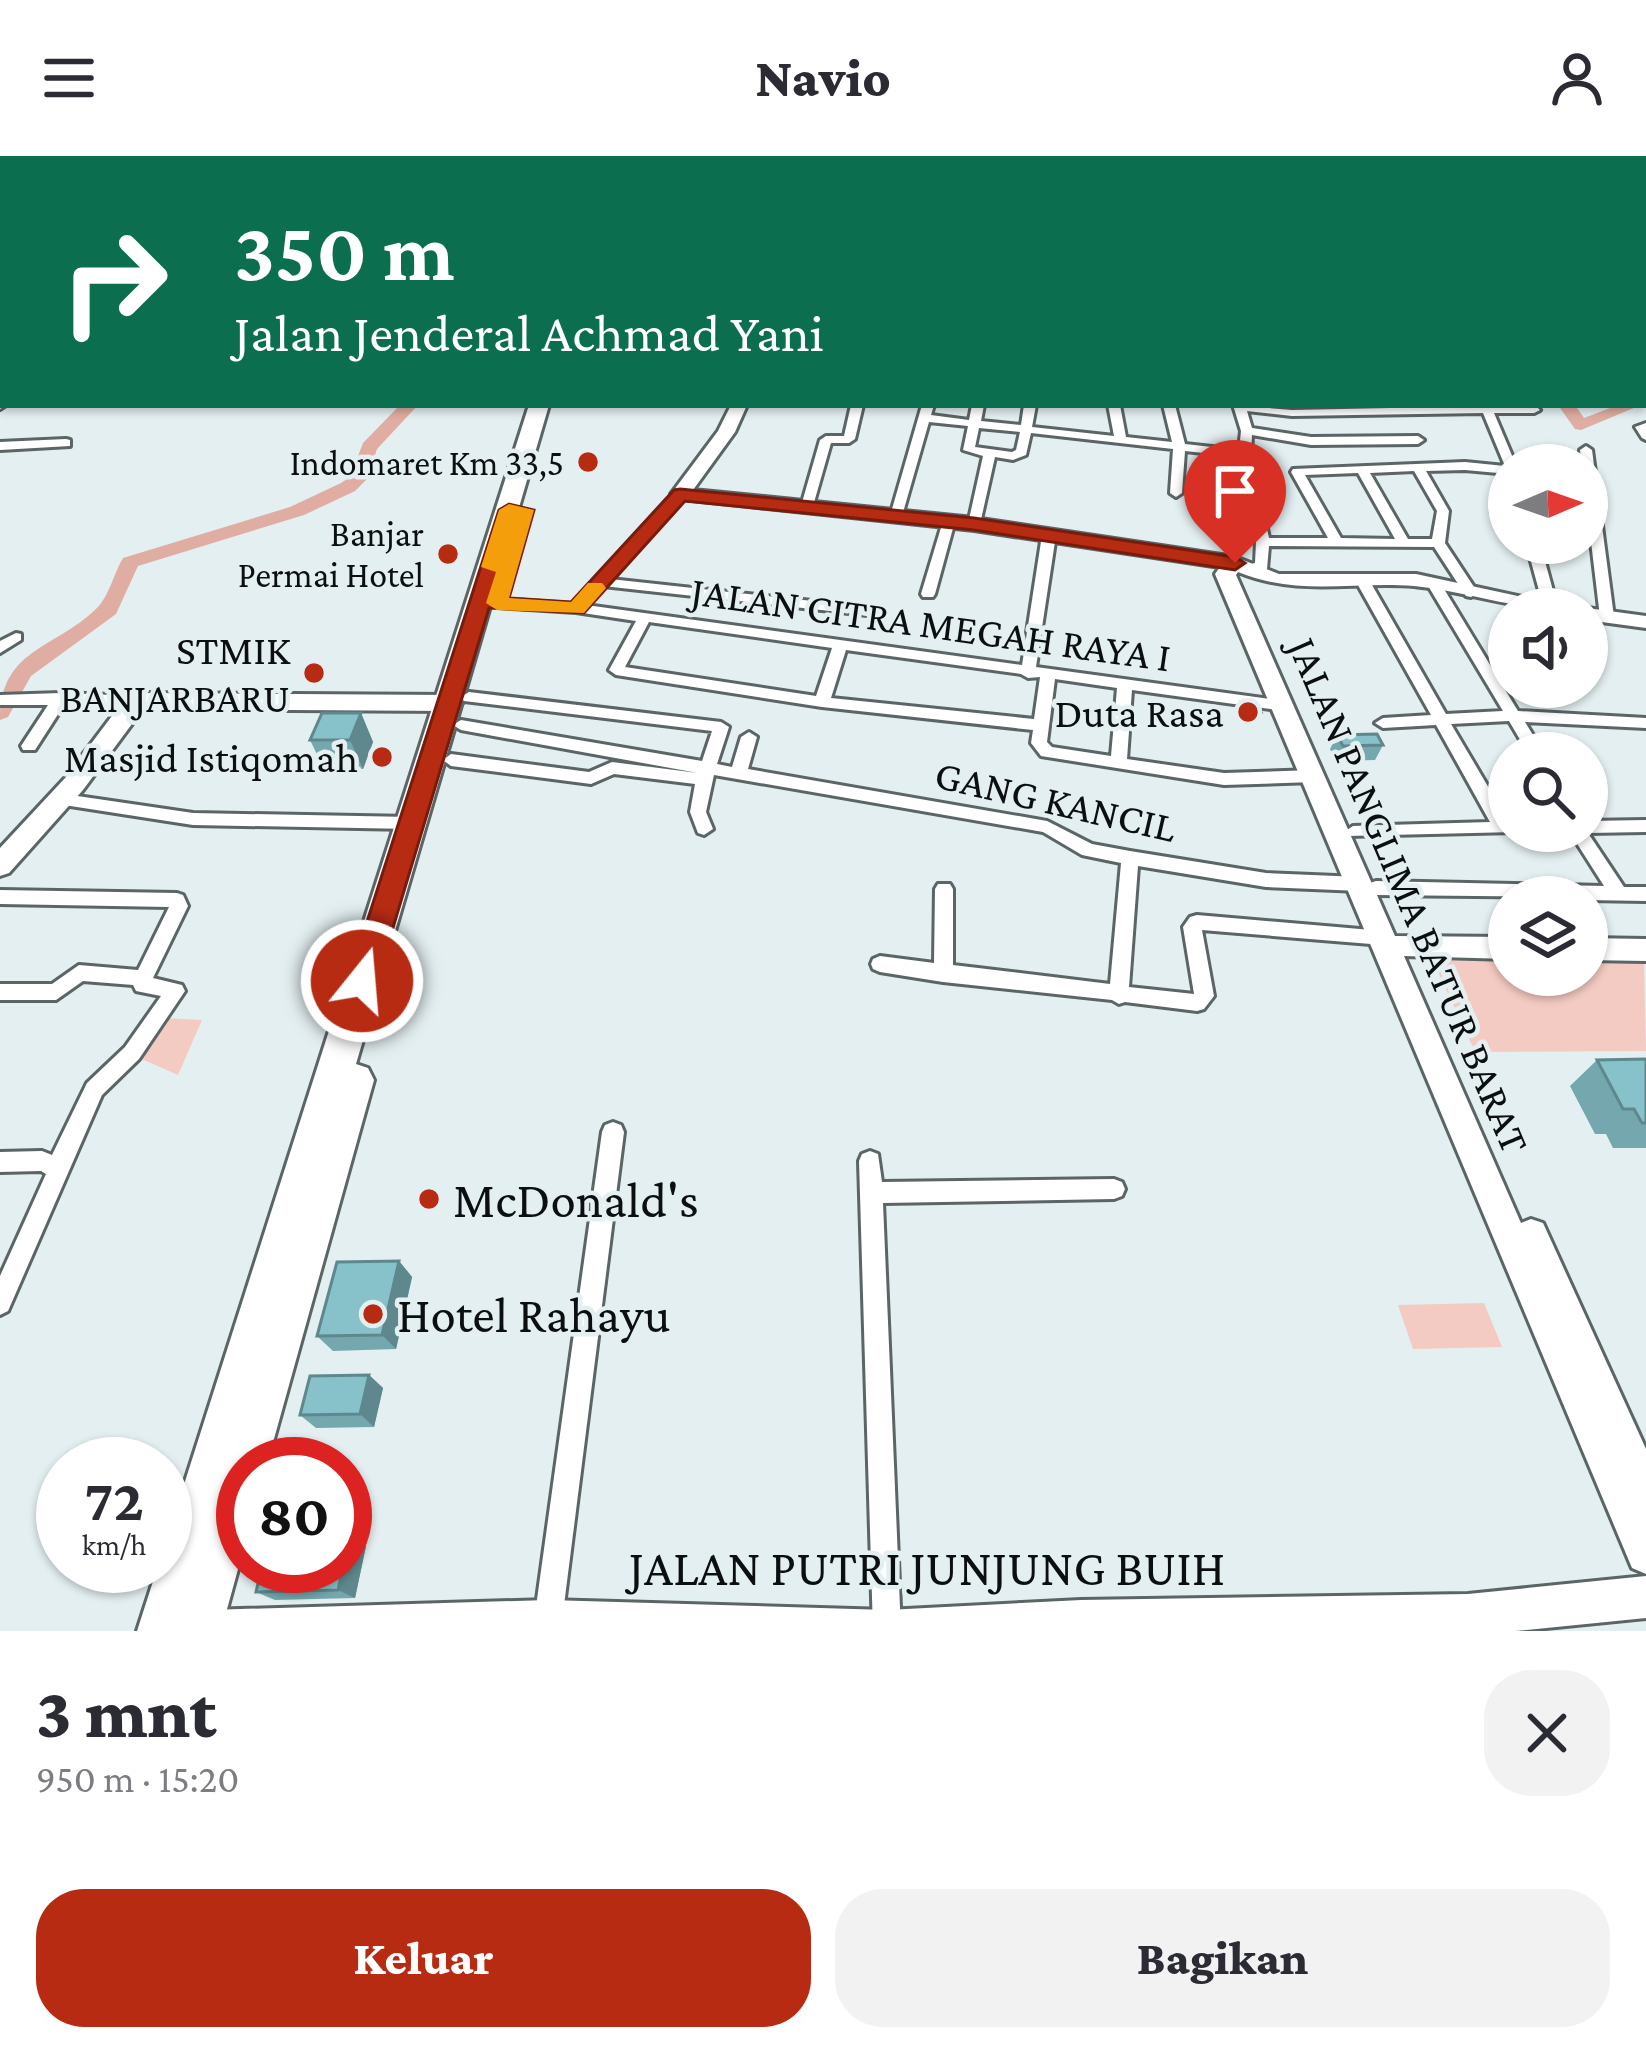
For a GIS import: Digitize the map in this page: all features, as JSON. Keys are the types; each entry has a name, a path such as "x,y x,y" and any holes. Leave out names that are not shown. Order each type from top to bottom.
{"highway":[{"path":"533,453 539,408"},
{"path":"163,1631 373,981 451,760 460,709 533,453 553,408"},
{"path":"373,981 411,824 460,709 497,603 517,510"},
{"path":"250,1437 327,1134"},
{"path":"195,1631 216,1558"}],"street":[{"path":"202,156 214,156"},
{"path":"576,608 680,494 737,408"},
{"path":"807,506 826,440 849,439 856,408"},
{"path":"978,408 969,450 989,452 1022,452 1030,408"},
{"path":"1115,408 1120,438"},
{"path":"1170,408 1179,445 1176,494"},
{"path":"1239,563 1247,431 1240,408"},
{"path":"1279,408 1532,408"},
{"path":"1486,408 1500,444"},
{"path":"1247,431 1311,441 1418,440 1396,409"},
{"path":"896,516 927,411 974,423 1245,454"},
{"path":"1646,426 1641,427 1646,436"},
{"path":"1374,440 1393,471"},
{"path":"0,446 66,443"},
{"path":"974,524 989,452"},
{"path":"1336,542 1297,472 1488,467"},
{"path":"1363,471 1402,542"},
{"path":"1420,471 1443,511 1438,543 1471,593"},
{"path":"680,494 974,524 1239,563 1276,580 1361,578 1434,584 1488,598"},
{"path":"928,595 949,521"},
{"path":"1028,673 1049,536"},
{"path":"1239,563 1336,542 1438,543"},
{"name":"JALAN PANGLIMA BATUR BARAT","path":"1239,563 1284,706 1314,776 1368,886 1500,1187 1646,1493"},
{"name":"JALAN PANGLIMA BATUR BARAT","path":"1239,563 1243,589 1353,832 1368,886"},
{"path":"1361,578 1488,799"},
{"path":"600,582 867,611"},
{"path":"1434,584 1523,732"},
{"name":"JALAN CITRA MEGAH RAYA I","path":"497,603 576,608 1284,706"},
{"path":"1608,617 1646,622"},
{"path":"643,620 616,670 822,702 1039,725"},
{"path":"0,648 16,637"},
{"path":"822,702 839,648"},
{"path":"1048,676 1039,725 1042,750 1224,779 1314,776"},
{"path":"1118,764 1125,685"},
{"path":"29,746 61,698"},
{"path":"0,700 460,709 722,727 698,812 704,829"},
{"path":"0,866 136,701"},
{"path":"460,709 706,772"},
{"path":"1383,723 1513,716 1646,723"},
{"path":"739,771 749,737"},
{"path":"451,760 591,778 612,768 706,772"},
{"name":"GANG KANCIL","path":"706,772 739,771 1047,827 1088,850 1266,880 1646,894"},
{"path":"57,799 193,819 411,824"},
{"path":"1608,827 1646,826"},
{"path":"1353,832 1488,828"},
{"path":"1591,852 1619,895"},
{"path":"1119,996 1130,858"},
{"path":"943,974 944,889"},
{"path":"0,896 176,900 179,906 143,978 143,985 175,991 132,1053 94,1089 0,1303"},
{"path":"880,964 1119,996 1201,1002 1204,996 1192,927 1197,922 1488,947"},
{"path":"1608,949 1646,950"},
{"path":"0,992 56,992 79,973 143,978"},
{"path":"547,1626 613,1132"},
{"path":"870,1160 887,1631"},
{"path":"0,1162 42,1161 58,1167"},
{"name":"JALAN PANGLIMA BATUR BARAT","path":"1500,1187 1646,1554"},
{"path":"872,1193 1114,1189"},
{"name":"JALAN PUTRI JUNJUNG BUIH","path":"208,1631 547,1626 887,1631 1081,1621 1471,1623 1646,1597"}],"shaded area":[{"path":"1432,959 1488,960 1488,996 1608,996 1608,962 1644,963 1646,1051 1475,1052"},
{"path":"163,1018 202,1020 178,1075 135,1056"},
{"path":"1484,1303 1502,1347 1413,1349 1398,1305"}],"building":[{"path":"1242,702 1257,704 1261,712 1247,712"},
{"path":"322,713 361,713 350,740 310,740"},
{"path":"1377,734 1383,745 1343,746 1337,735"},
{"path":"1646,1059 1646,1123 1642,1123 1634,1109 1623,1109 1597,1060"},
{"path":"399,1261 382,1335 317,1336 337,1262"},
{"path":"369,1375 360,1414 300,1415 310,1376"}],"waterway":[{"path":"0,712 22,672 109,610 130,562 297,511 348,487 358,479 369,447 407,408"},
{"path":"1568,408 1581,425 1625,408"}],"slow traffic":[{"path":"491,567 509,510 524,510 497,603 576,608 595,588"}],"place":[{"name":"Indomaret Km 33,5","path":"588,462"},
{"name":"Banjar Permai Hotel","path":"448,554"},
{"name":"STMIK BANJARBARU","path":"314,673"},
{"name":"Duta Rasa","path":"1248,712"},
{"name":"Masjid Istiqomah","path":"382,757"},
{"name":"McDonald's","path":"429,1199"},
{"name":"Hotel Rahayu","path":"373,1314"}],"route":[{"path":"362,981 509,510 524,510 497,603 576,608 680,494 974,524 1235,563"}]}
